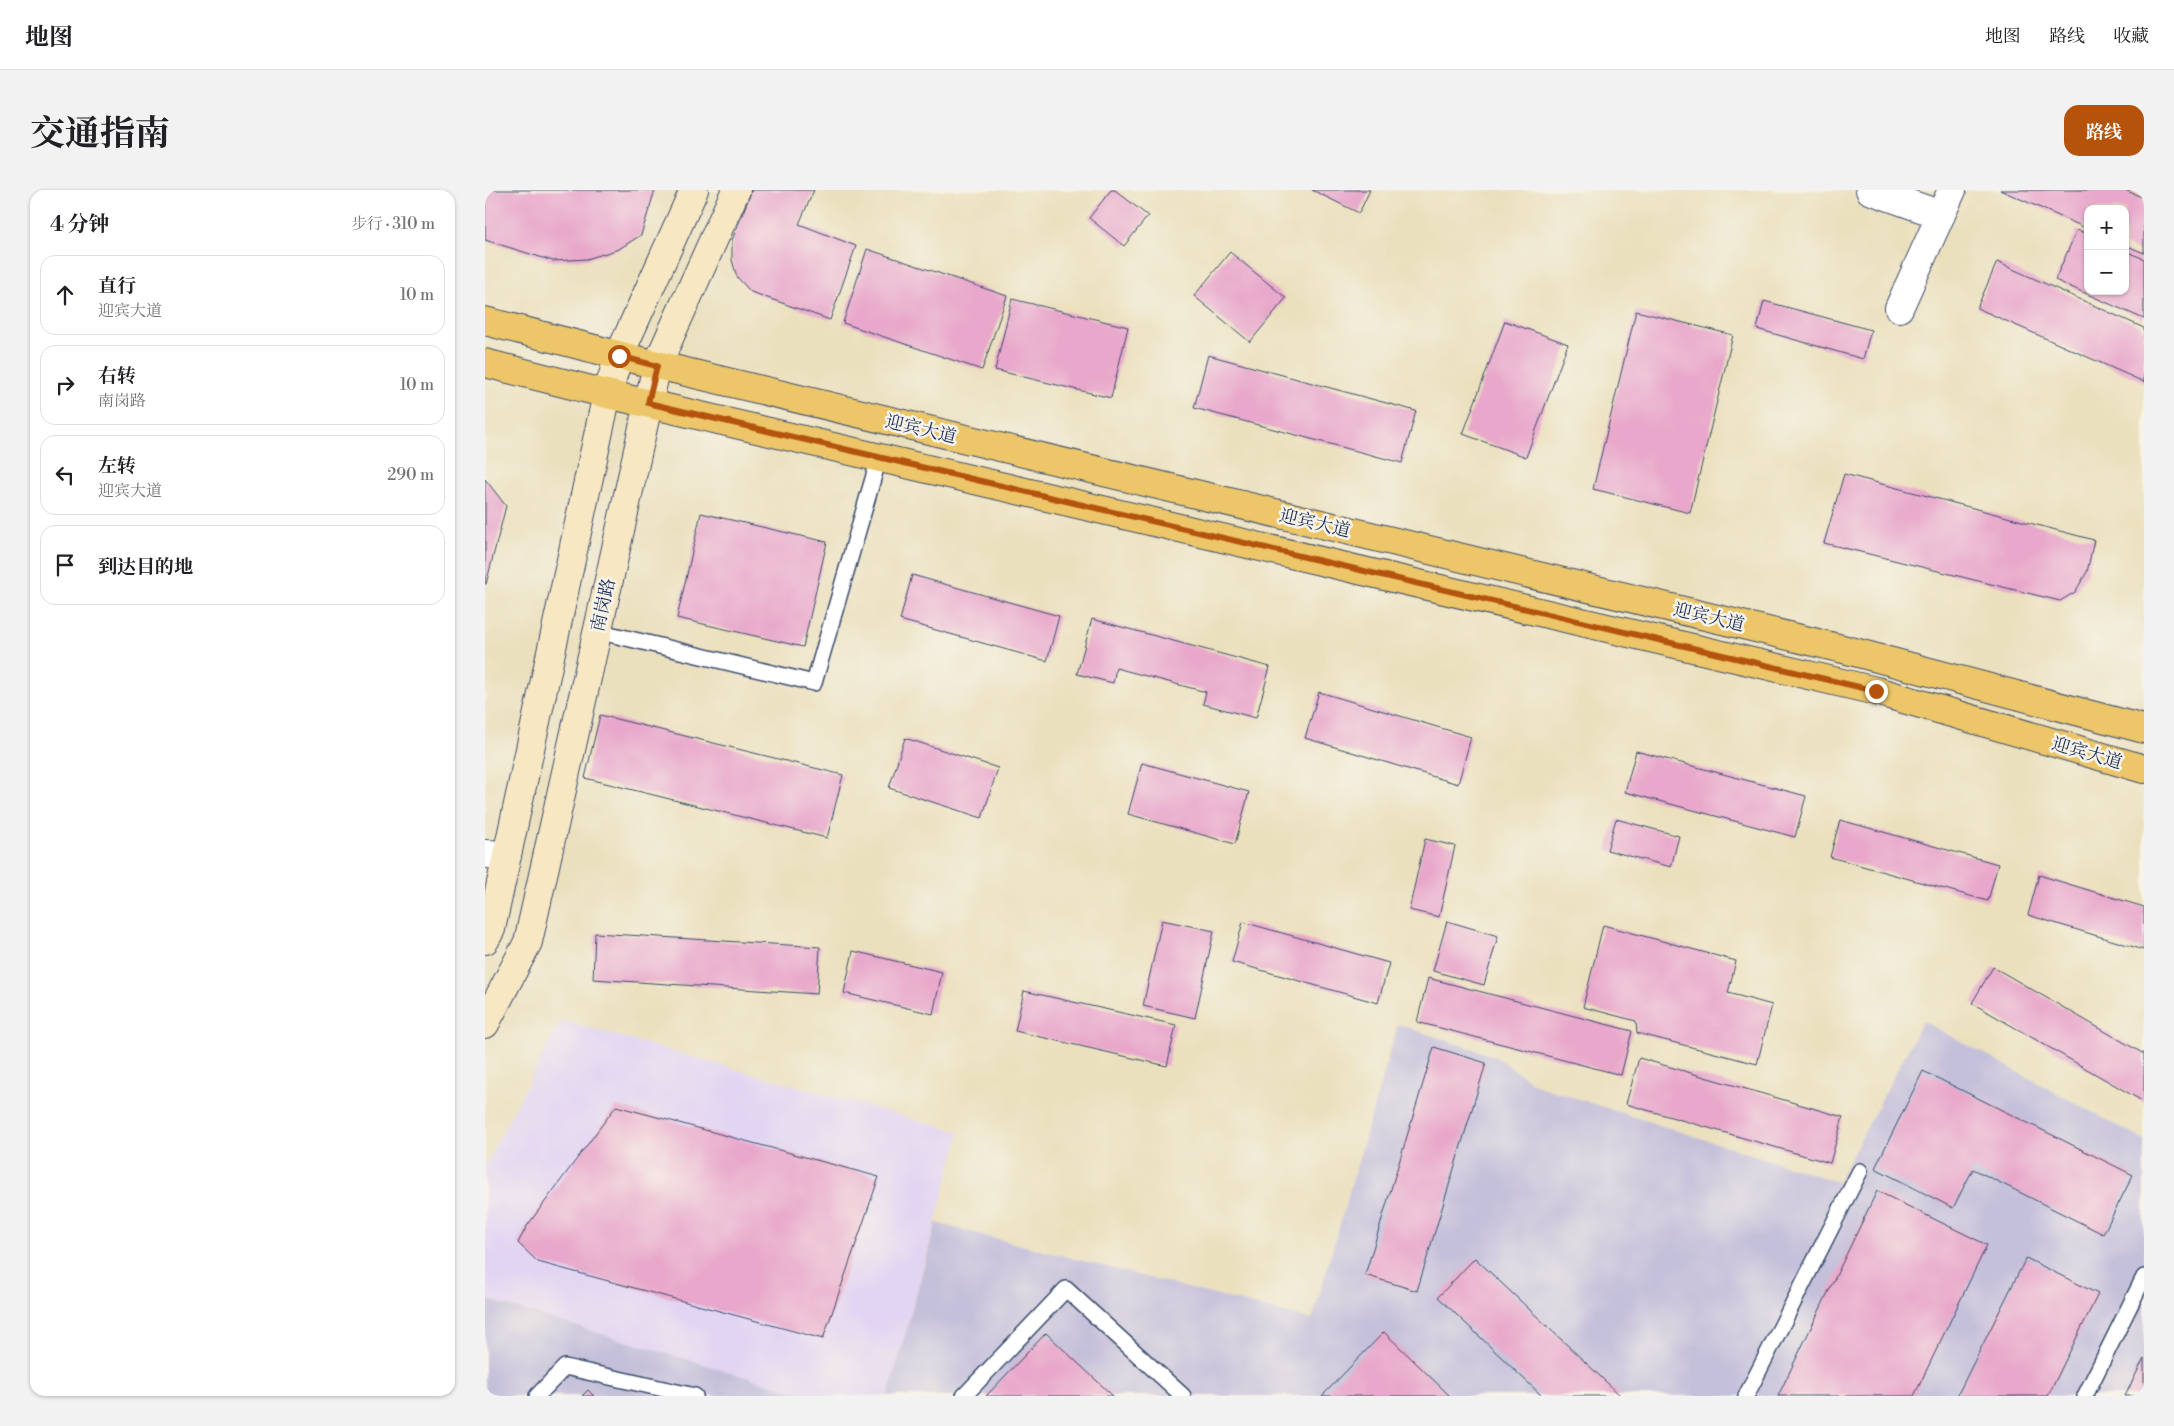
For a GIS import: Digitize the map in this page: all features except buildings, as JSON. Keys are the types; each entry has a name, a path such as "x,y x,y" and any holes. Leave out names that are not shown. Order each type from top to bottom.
{"main road":[{"path":"485,940 491,929 496,855 607,394 619,356 694,190"},
{"name":"南岗路","path":"485,1024 528,942 657,366 736,190"},
{"name":"迎宾大道","path":"485,321 657,366 1847,650 2144,729"},
{"name":"迎宾大道","path":"485,363 607,394 1876,691 2144,770"}],"street":[{"path":"1870,190 1941,215"},
{"path":"1899,308 1952,190"}],"lane":[{"path":"597,631 814,683 879,458"},
{"path":"1746,1396 1860,1171"},
{"path":"2085,1396 2144,1277"},
{"path":"964,1396 1066,1289 1183,1396"},
{"path":"537,1396 565,1367 695,1396"}],"shaded area":[{"path":"561,1020 960,1132 888,1396 810,1396 485,1299 485,1166"},
{"path":"1923,1021 2144,1140 2144,1396 888,1396 936,1223 1312,1320 1398,1024 1496,1057 1538,1086 1838,1182"},
{"path":"485,1299 810,1396 485,1396"}],"route":[{"path":"619,356 657,366 648,403 1876,691"}]}
